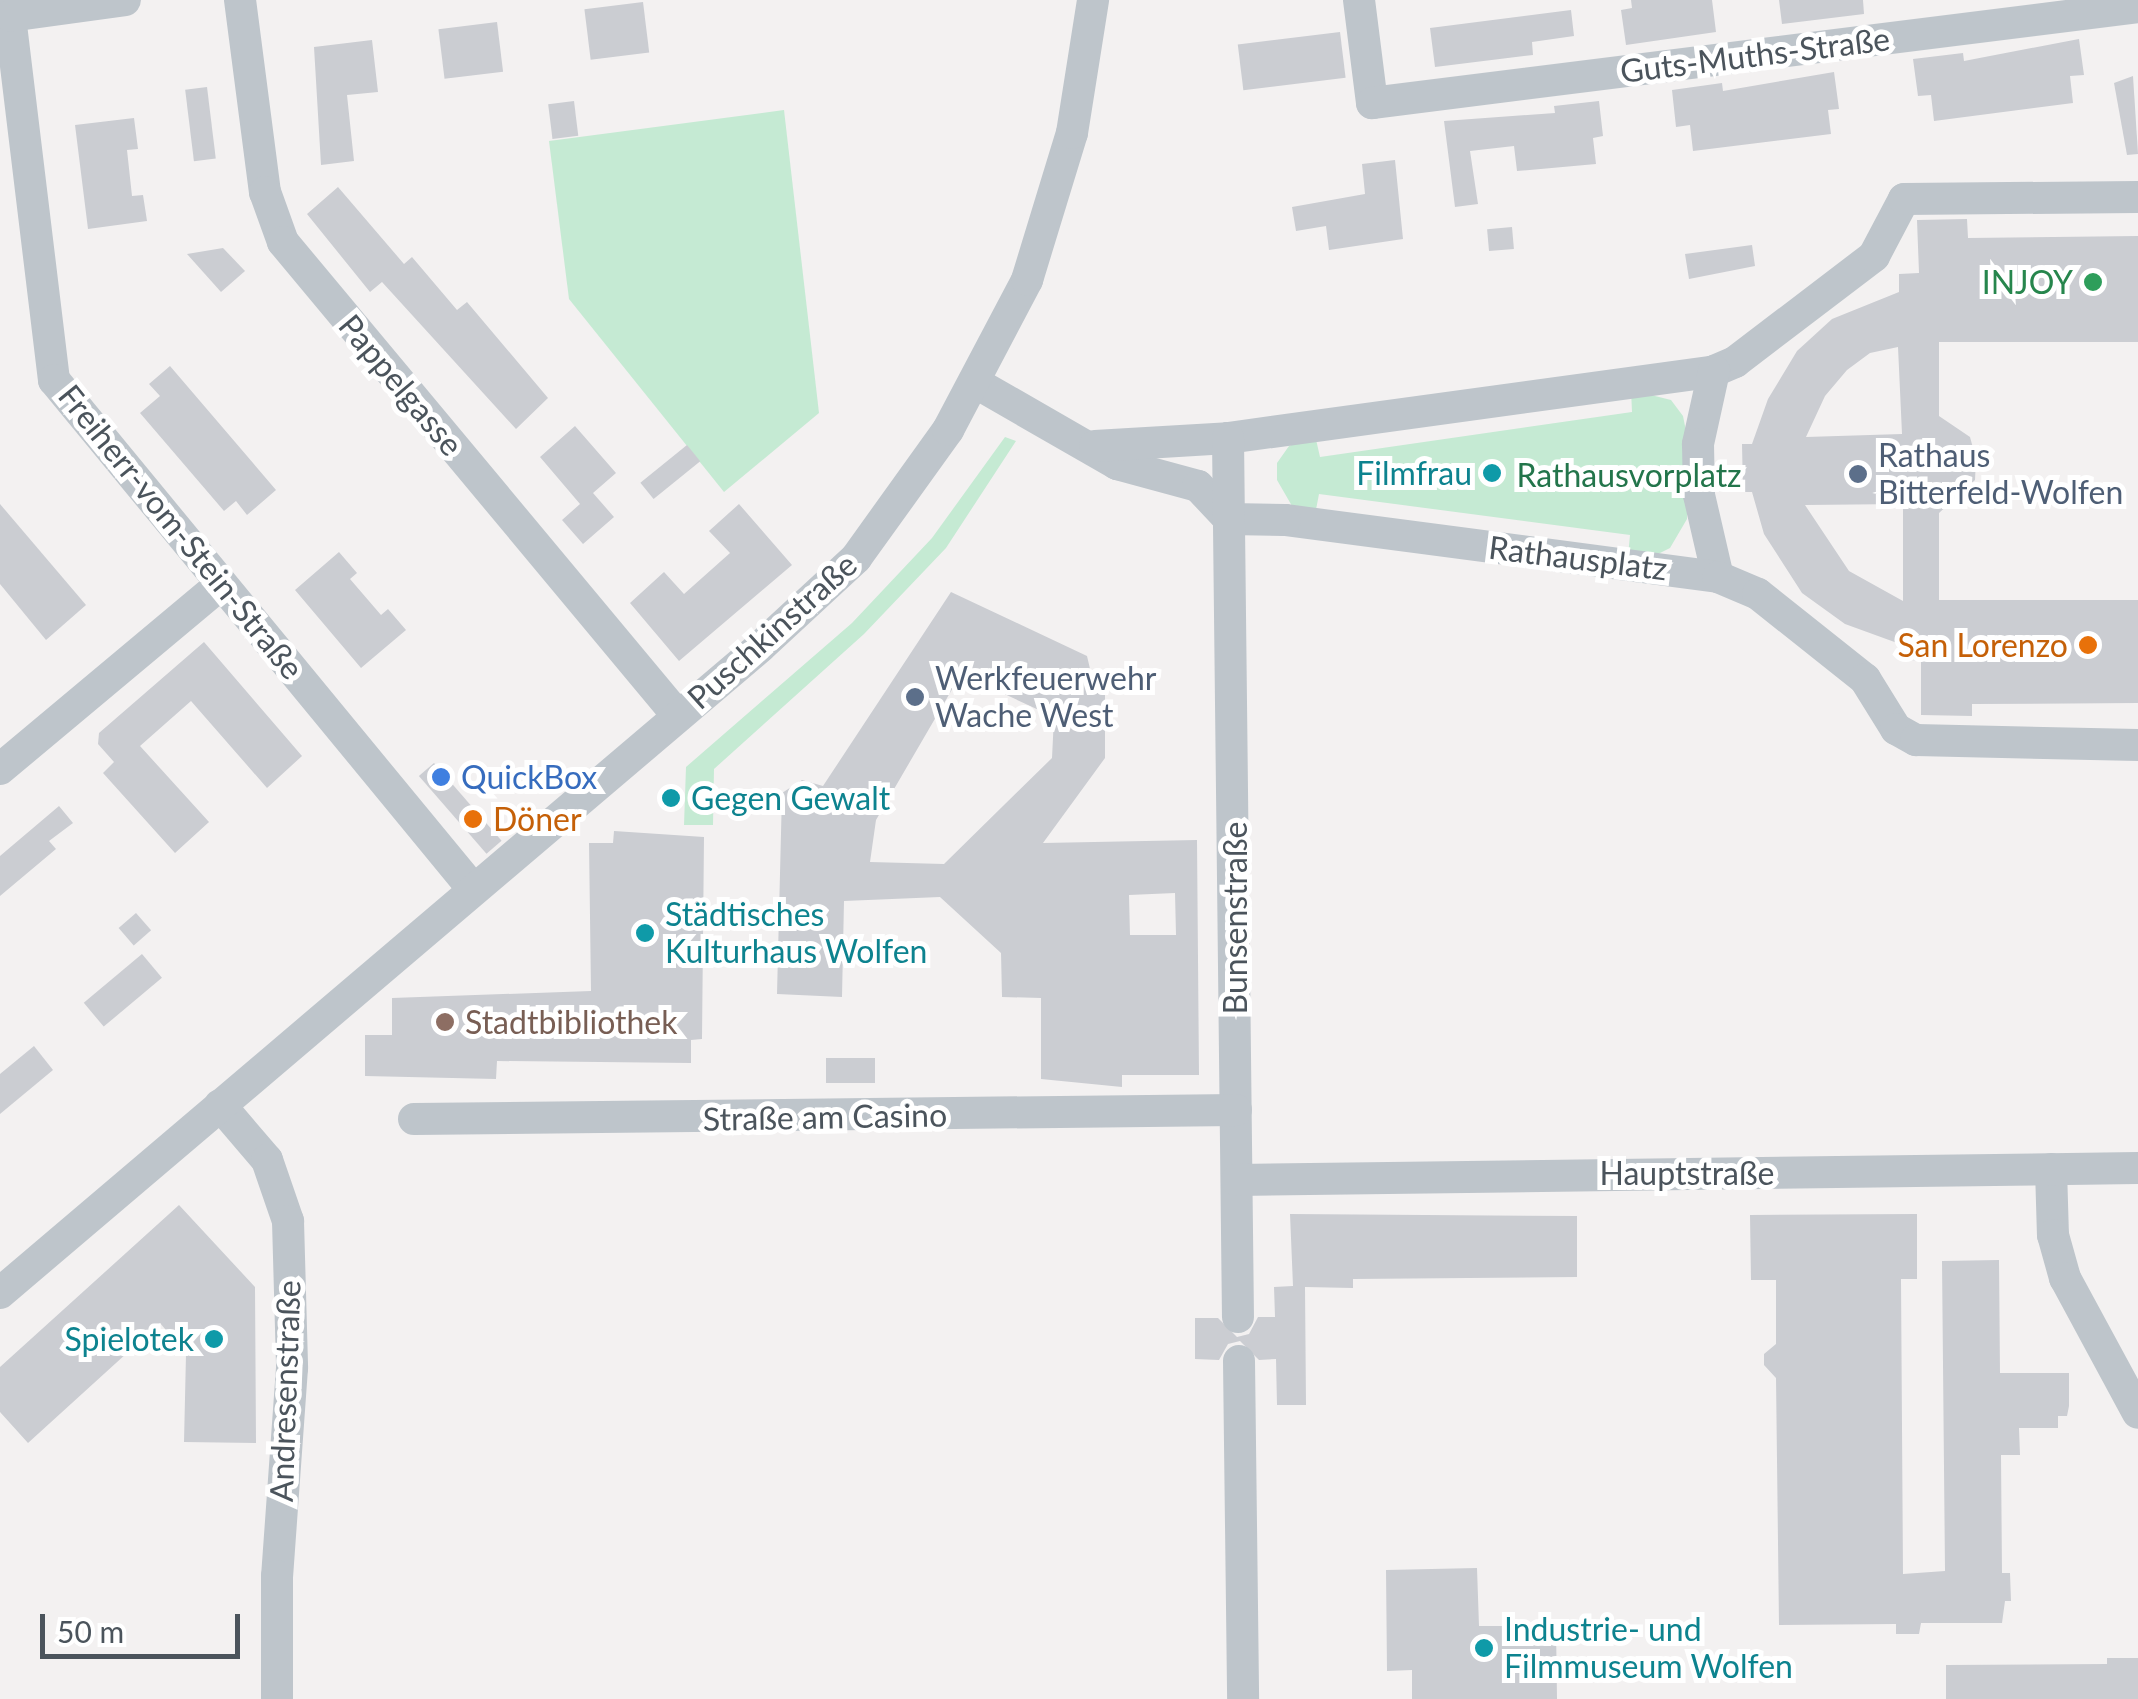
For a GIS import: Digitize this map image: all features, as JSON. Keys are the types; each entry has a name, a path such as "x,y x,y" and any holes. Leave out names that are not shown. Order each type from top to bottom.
{"street":[{"path":"9,8 125,0"},
{"name":"Pappelgasse","path":"240,0 266,192 284,242 678,716"},
{"name":"Puschkinstraße","path":"0,1293 678,716 856,558 898,507 976,383 1044,235 1072,133 1094,0"},
{"name":"Guts-Muths-Straße","path":"1359,0 1372,104 2138,8"},
{"name":"Freiherr-vom-Stein-Straße","path":"9,8 54,380 473,889"},
{"path":"1095,446 1228,438 1714,370 1736,362 1874,256 1904,199 2138,197"},
{"name":"Rathausplatz","path":"1229,519 1285,520 1718,577 1699,495 1698,444 1714,370"},
{"path":"976,383 1095,446 1117,464 1198,486 1229,519"},
{"name":"Bunsenstraße","path":"1228,438 1238,1317"},
{"path":"1718,577 1758,594 1866,680 1896,729 1916,740 2138,745"},
{"path":"0,769 221,584"},
{"name":"Andresenstraße","path":"220,1105 266,1160 288,1220 292,1368 277,1576 277,1699"},
{"name":"Straße am Casino","path":"414,1120 1236,1110"},
{"name":"Hauptstraße","path":"1237,1180 2138,1168"},
{"path":"2051,1169 2061,1267 2138,1413"},
{"path":"1239,1361 1244,1699"}],"green space":[{"path":"784,110 819,413 724,492 569,299 549,141"},
{"name":"Rathausvorplatz","path":"1631,390 1671,400 1683,416 1688,441 1687,519 1670,548 1652,557 1628,556 1630,535 1319,494 1315,515 1292,506 1277,480 1277,463 1289,446 1315,435 1320,457 1632,412"},
{"path":"1005,437 1016,441 946,548 864,634 714,769 713,825 684,825 686,767 852,623 932,538"}],"building":[{"path":"1631,0 1712,0 1716,32 1626,45 1621,10 1632,8"},
{"path":"1779,0 1863,0 1864,14 1782,24"},
{"path":"643,2 649,53 591,60 584,9"},
{"path":"1571,10 1574,36 1532,42 1533,55 1435,67 1430,28"},
{"path":"497,22 503,72 445,79 438,29"},
{"path":"1340,32 1346,78 1243,90 1238,45"},
{"path":"2079,39 2084,75 2070,76 2073,103 1934,121 1931,95 1918,96 1913,59 1963,53 1964,61"},
{"path":"372,40 378,92 347,95 354,161 321,165 314,47"},
{"path":"1834,72 1839,109 1828,110 1831,134 1693,151 1690,125 1676,127 1672,90 1722,83 1723,91"},
{"path":"2133,76 2138,154 2127,155 2114,83"},
{"path":"207,87 216,158 194,161 185,90"},
{"path":"574,101 578,136 552,139 548,104"},
{"path":"1599,101 1603,136 1593,138 1596,164 1517,171 1514,146 1470,151 1478,204 1455,207 1444,121 1555,113 1554,106"},
{"path":"134,118 138,149 127,150 132,196 143,195 147,221 88,229 75,125"},
{"path":"1395,160 1403,239 1329,250 1326,226 1296,231 1292,207 1365,194 1362,164"},
{"path":"338,187 404,264 412,257 457,310 467,302 548,398 516,429 382,282 370,292 307,214"},
{"name":"Rathaus Bitterfeld-Wolfen","path":"1967,219 1968,238 2138,236 2138,342 1939,342 1939,416 1970,437 1976,459 1975,480 1939,513 1939,600 2138,600 2138,703 1972,704 1972,716 1921,715 1921,661 1902,659 1900,644 1845,624 1802,593 1764,534 1752,492 1743,492 1742,444 1752,444 1768,399 1797,351 1832,319 1899,292 1899,274 1919,273 1917,220","holes":["1898,347 1902,434 1806,437 1825,396 1847,370 1870,353","1903,504 1903,601 1849,571 1805,505"]},
{"path":"1512,227 1514,249 1489,251 1487,229"},
{"path":"1752,245 1755,266 1689,279 1685,254"},
{"path":"223,248 245,271 221,292 187,254"},
{"path":"170,366 276,490 247,515 236,501 224,511 140,413 160,396 149,384"},
{"path":"575,426 616,473 593,493 614,517 583,544 562,520 580,504 540,457"},
{"path":"687,445 700,461 654,499 640,483"},
{"path":"0,504 86,605 46,640 0,584"},
{"path":"739,504 792,565 679,661 630,603 664,572 684,594 730,553 709,531"},
{"path":"339,552 357,573 350,579 381,615 388,609 406,630 361,668 295,590"},
{"path":"951,592 1087,656 1091,673 1105,674 1105,758 1043,843 1197,840 1199,1075 1122,1075 1122,1087 1041,1079 1041,998 1002,997 1001,953 940,897 844,901 842,997 777,994 782,793 802,780 823,786","holes":["961,674 1054,717 1052,758 944,864 870,862 876,820","1175,893 1176,935 1130,935 1129,895"]},
{"path":"204,642 302,756 267,788 191,701 140,746 209,822 175,853 103,773 114,762 98,744 99,733"},
{"path":"434,763 502,841 486,854 419,776"},
{"path":"59,806 73,823 49,841 56,849 0,896 0,856"},
{"name":"Städtisches Kulturhaus Wolfen","path":"614,831 704,837 702,1039 691,1040 691,1063 497,1061 496,1079 365,1076 365,1035 392,1035 392,998 591,991 589,843 613,843"},
{"path":"136,913 151,930 134,945 119,928"},
{"path":"142,954 162,978 104,1027 84,1003"},
{"path":"34,1046 53,1070 0,1114 0,1074"},
{"path":"826,1058 875,1058 875,1083 826,1083"},
{"path":"179,1205 255,1287 256,1443 184,1442 186,1354 160,1323 28,1443 0,1412 0,1367"},
{"path":"1290,1214 1577,1216 1577,1277 1353,1279 1353,1288 1305,1287 1306,1405 1277,1405 1276,1359 1259,1360 1240,1341 1228,1344 1219,1360 1195,1359 1195,1318 1218,1318 1237,1337 1249,1334 1258,1317 1275,1317 1274,1287 1293,1286"},
{"path":"1917,1214 1917,1279 1901,1279 1903,1574 1945,1571 1942,1261 1999,1260 2000,1373 2069,1373 2067,1416 2058,1416 2058,1428 2019,1428 2020,1455 2001,1455 2002,1573 2010,1573 2011,1601 2005,1601 2002,1623 1921,1623 1919,1634 1896,1634 1896,1624 1779,1625 1776,1378 1764,1365 1764,1354 1776,1344 1776,1280 1751,1280 1750,1215"},
{"name":"Industrie- und Filmmuseum Wolfen","path":"1477,1568 1479,1626 1556,1626 1557,1699 1412,1699 1412,1670 1387,1671 1386,1570"},
{"path":"2107,1658 2138,1658 2138,1699 1946,1699 1946,1665 2107,1664"}],"place":[{"name":"INJOY","path":"2093,282"},
{"name":"Filmfrau","path":"1492,473"},
{"name":"Rathaus Bitterfeld-Wolfen","path":"1858,474"},
{"name":"San Lorenzo","path":"2088,645"},
{"name":"Werkfeuerwehr Wache West","path":"915,697"},
{"name":"QuickBox","path":"441,777"},
{"name":"Gegen Gewalt","path":"671,798"},
{"name":"Döner","path":"473,819"},
{"name":"Städtisches Kulturhaus Wolfen","path":"645,933"},
{"name":"Stadtbibliothek","path":"445,1022"},
{"name":"Spielotek","path":"214,1339"},
{"name":"Industrie- und Filmmuseum Wolfen","path":"1484,1648"}]}
